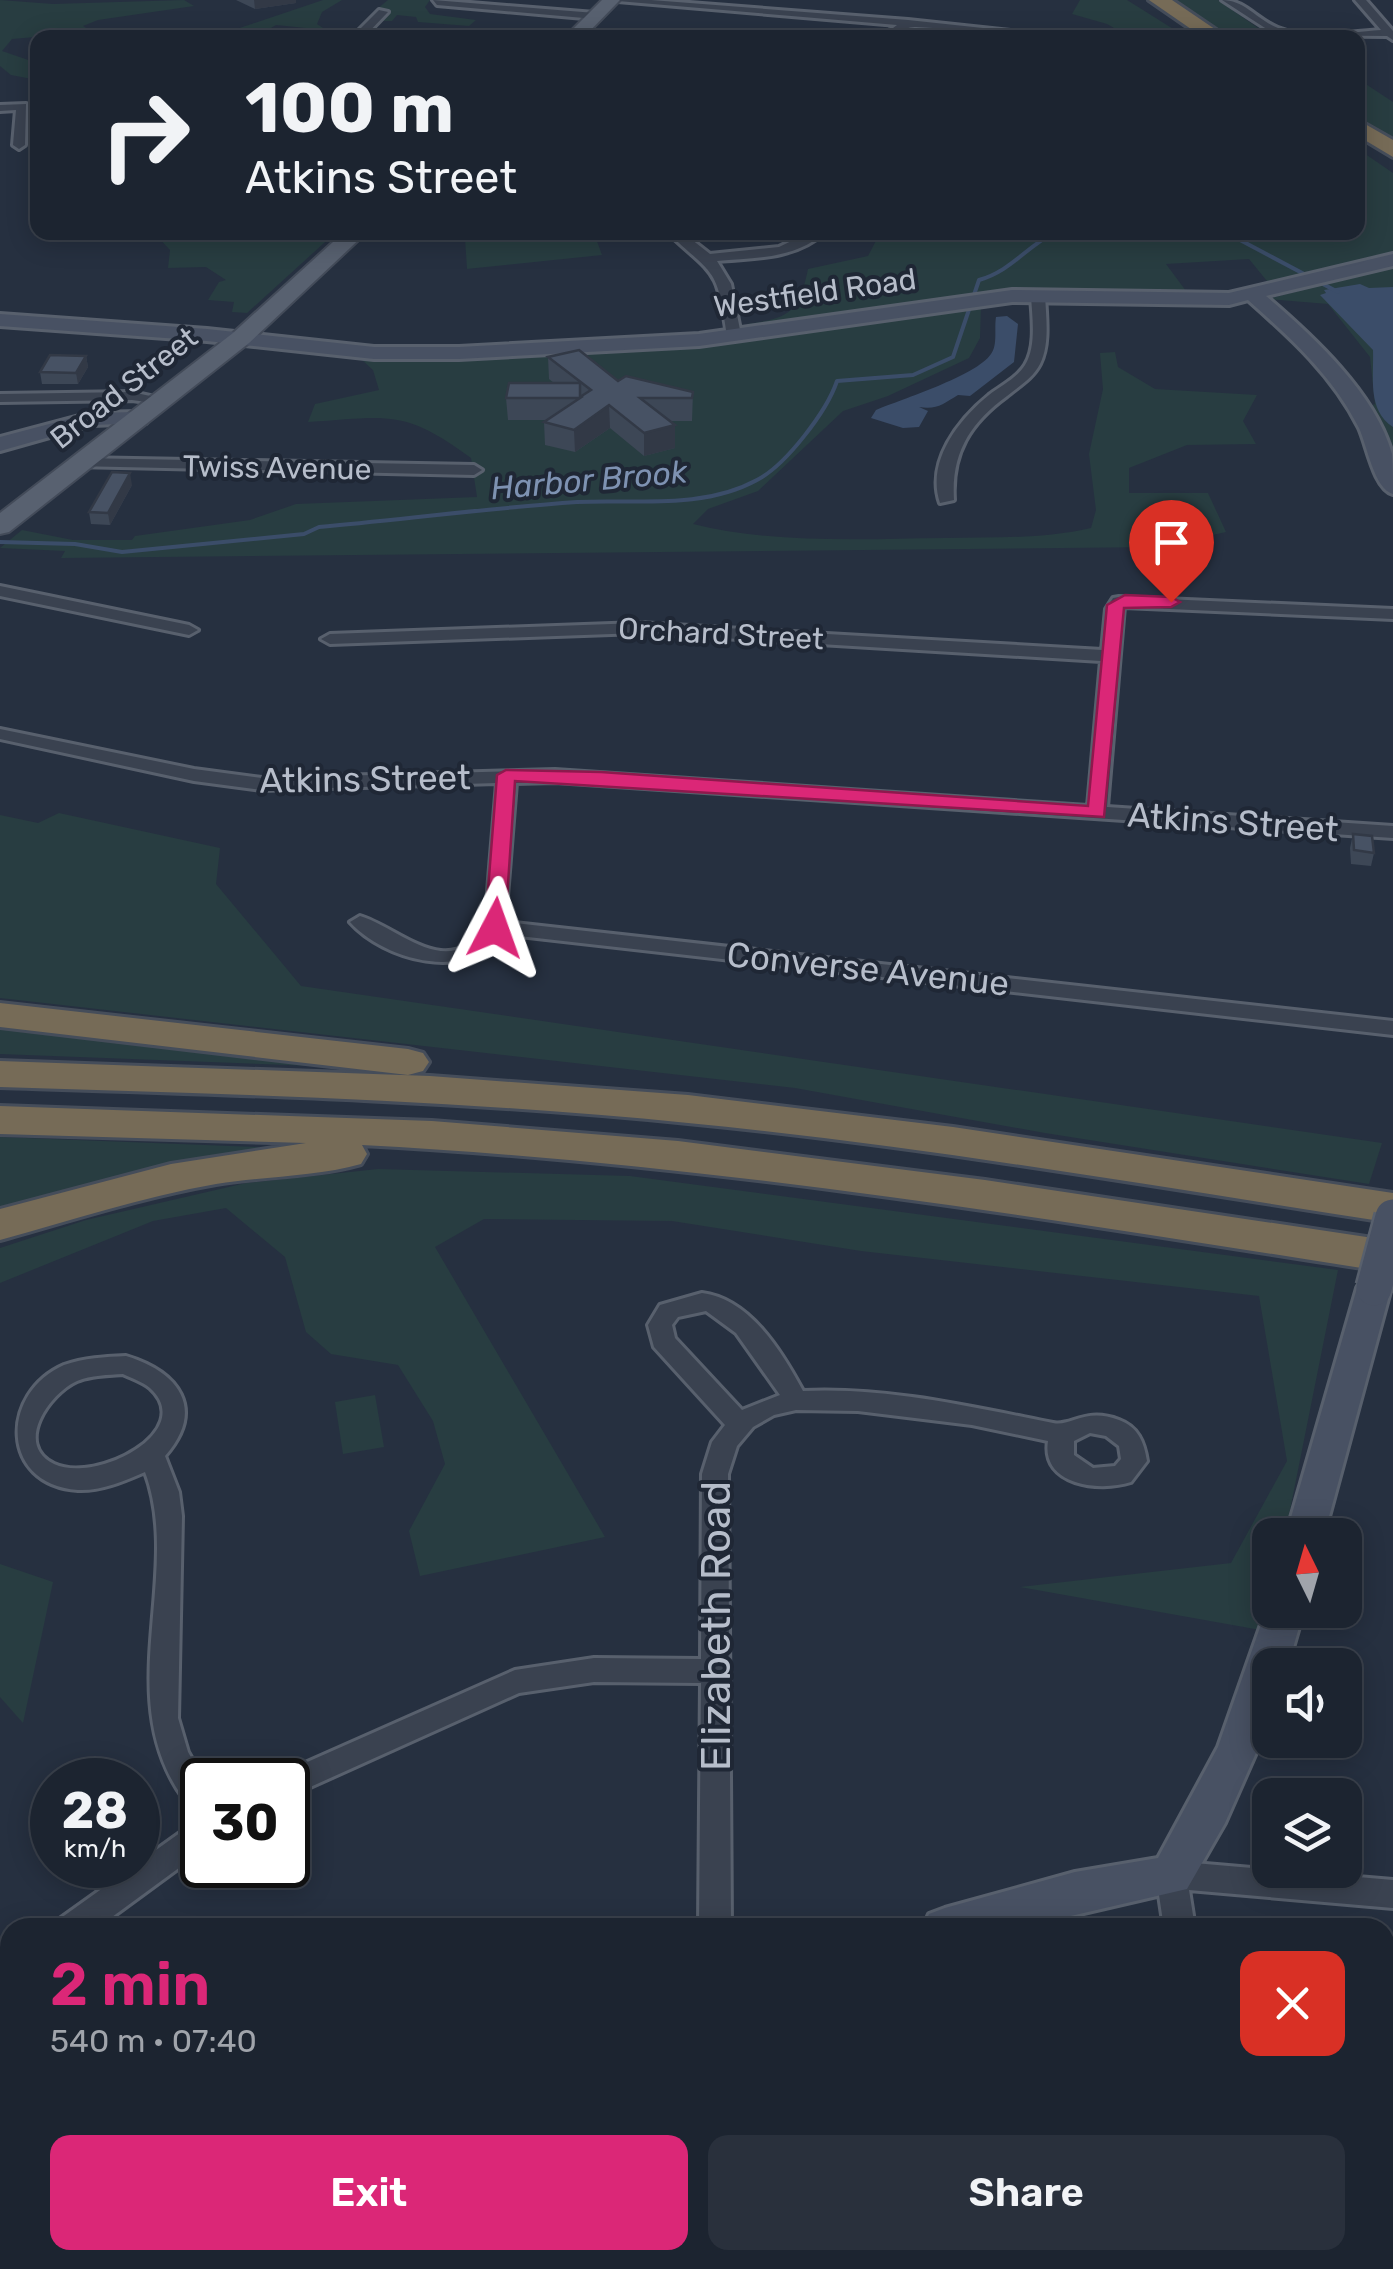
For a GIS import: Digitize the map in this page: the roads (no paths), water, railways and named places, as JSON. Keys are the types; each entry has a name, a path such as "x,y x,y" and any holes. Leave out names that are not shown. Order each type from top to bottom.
{"highway":[{"path":"1138,0 1185,30"},
{"path":"1159,0 1206,30"},
{"path":"1365,132 1393,150"},
{"path":"1365,144 1393,162"},
{"path":"0,1014 631,1088 668,1095 714,1111"},
{"path":"0,1074 429,1089 714,1111 914,1136 1393,1208"},
{"path":"0,1120 384,1132 621,1150 890,1181 1383,1272"},
{"path":"0,1225 122,1188 256,1162 392,1153 553,1157 621,1150"}],"main road":[{"path":"580,30 611,0"},
{"name":"Broad Street","path":"0,526 241,338 347,240"}],"street":[{"path":"611,0 984,30"},
{"path":"1228,0 1273,30"},
{"path":"1360,0 1390,35"},
{"path":"437,2 595,16"},
{"path":"364,30 384,12"},
{"path":"897,30 908,23"},
{"path":"1365,36 1390,35"},
{"path":"0,108 22,106 19,145"},
{"path":"683,240 721,270 734,336"},
{"path":"707,258 785,248 809,240"},
{"name":"Westfield Road","path":"0,320 241,338 354,351 460,353 734,336 988,298 1038,295 1210,300 1253,295 1393,260"},
{"path":"946,500 946,469 958,434 973,414 1034,363 1038,295"},
{"path":"1253,295 1330,369 1356,400 1374,432 1393,487"},
{"path":"0,398 132,396 161,400"},
{"path":"0,444 91,419 138,418"},
{"name":"Twiss Avenue","path":"80,463 474,470"},
{"path":"0,591 189,630"},
{"path":"1097,813 1114,609 1119,602 1393,614"},
{"name":"Orchard Street","path":"330,640 639,628 1111,656"},
{"name":"Atkins Street","path":"0,734 194,775 262,784 506,775 601,778 1393,832"},
{"path":"360,922 388,944 425,955 472,952 484,945 495,928 506,775"},
{"name":"Converse Avenue","path":"495,928 1393,1028"},
{"path":"1310,1518 1383,1272 1393,1217"},
{"path":"795,1400 782,1372 725,1308 710,1302 669,1311 660,1325 663,1341 740,1424 773,1405 821,1398 1006,1418 1062,1436"},
{"path":"96,1366 126,1366 162,1383 173,1399 175,1418 168,1437 152,1455 132,1469 107,1478 57,1477 37,1468 24,1454 18,1437 20,1418 31,1400 48,1385 71,1373 96,1366"},
{"name":"Elizabeth Road","path":"715,1918 715,1474 725,1442 740,1424"},
{"path":"152,1455 166,1492 169,1516 164,1718 168,1744 180,1770"},
{"path":"1178,1918 1171,1876 1203,1828 1244,1742 1279,1628"},
{"path":"310,1774 515,1682 594,1670 716,1671"},
{"path":"86,1918 180,1850"},
{"path":"982,1918 1092,1888 1171,1876 1393,1894"}],"water":[{"path":"1360,284 1369,288 1393,287 1393,427 1376,403 1373,350 1320,295 1326,293 1324,290"},
{"path":"1007,316 1018,324 1014,362 970,396 958,395 935,407 919,407 928,411 919,427 903,428 871,418 876,410 955,378 983,362 994,346 996,317"}],"waterway":[{"name":"Harbor Brook","path":"0,542 75,544 122,552 512,507 714,496 757,480 780,462 804,436 837,381 913,375 953,357 979,280 1000,271 1043,240"},
{"name":"Harbor Brook","path":"1240,240 1338,292"}]}
